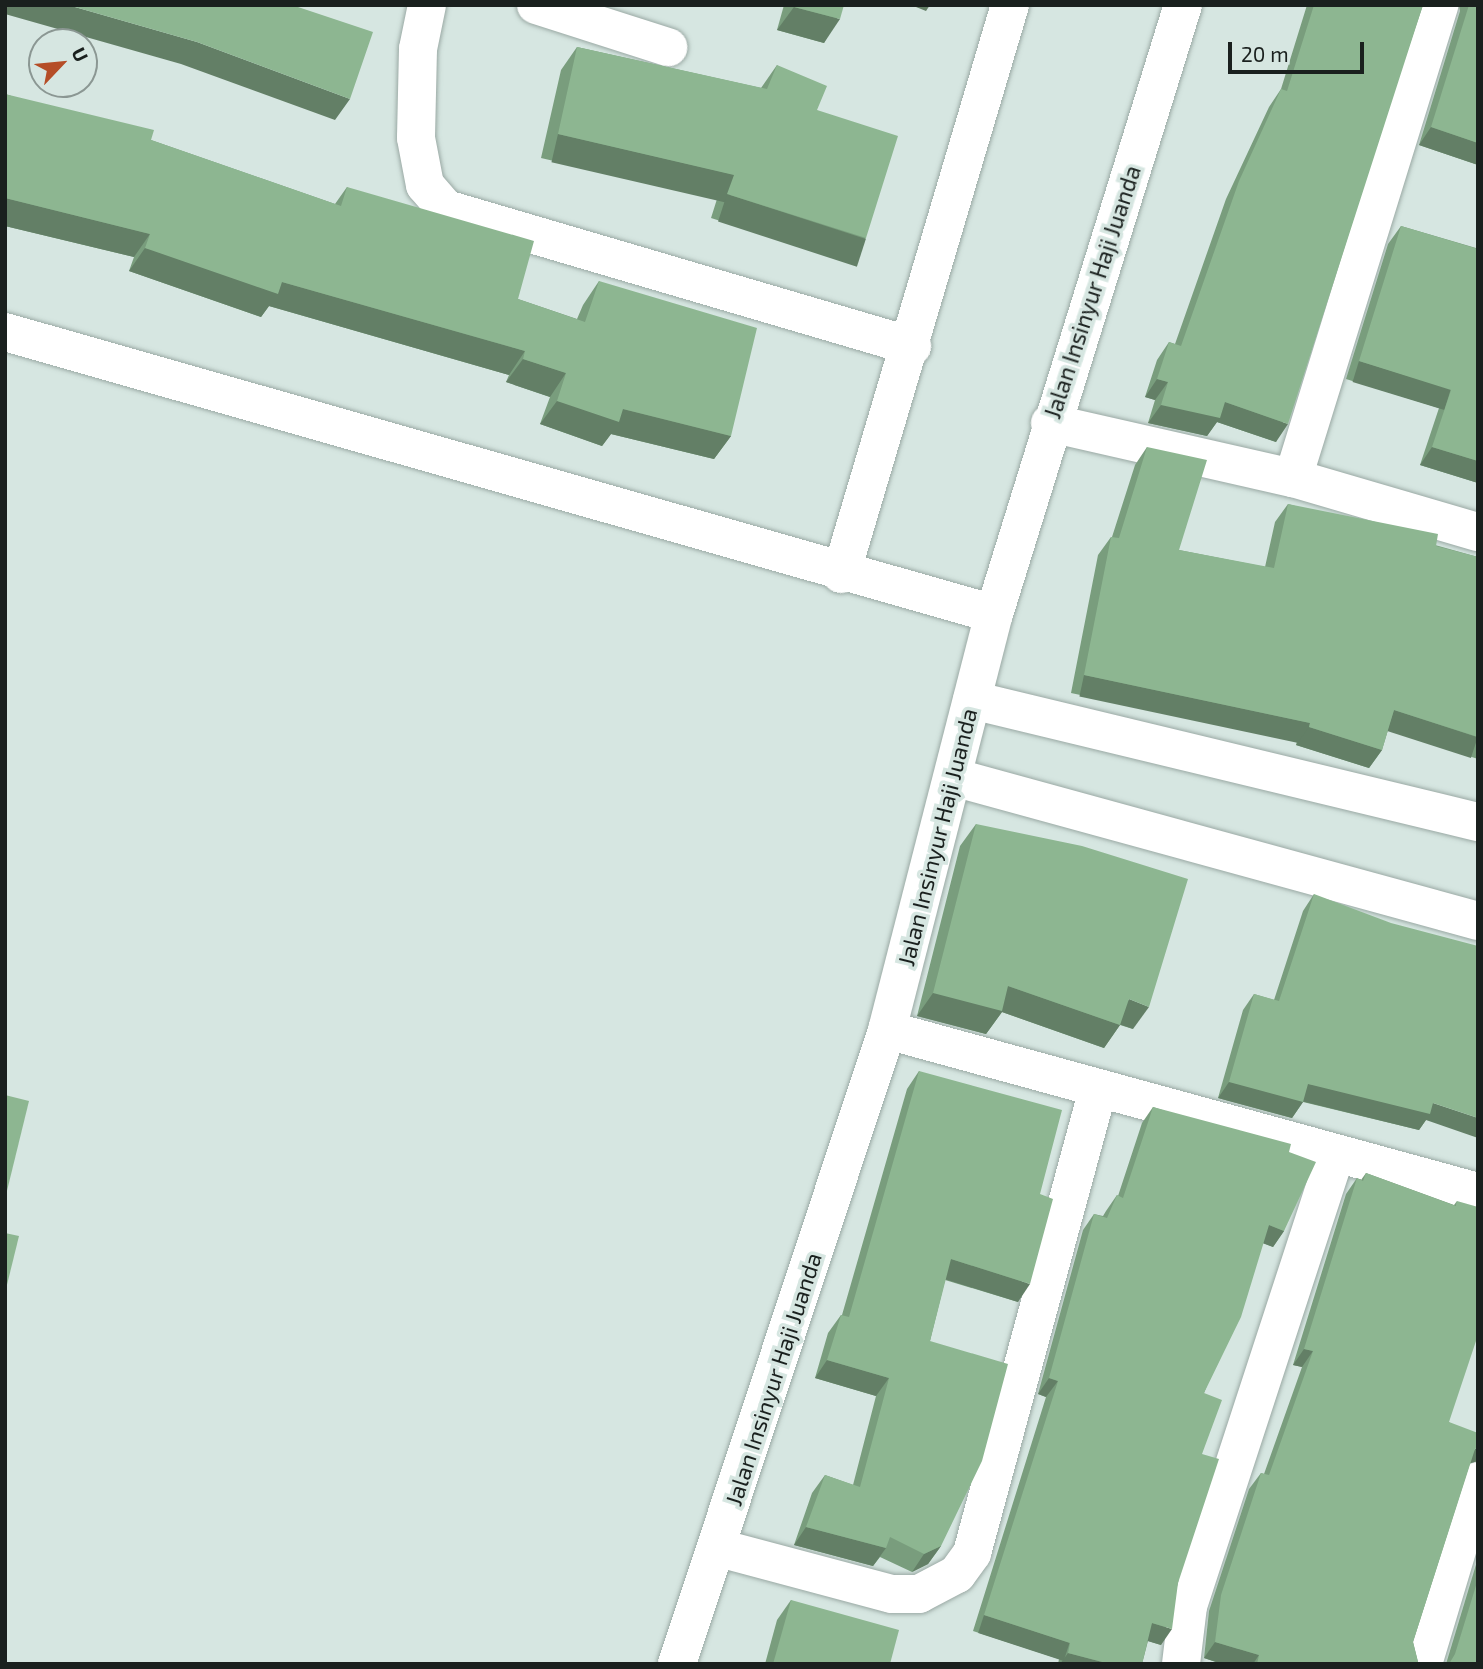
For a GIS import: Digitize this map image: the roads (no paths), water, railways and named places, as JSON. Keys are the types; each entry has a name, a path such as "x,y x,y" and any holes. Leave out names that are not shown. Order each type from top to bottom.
{"street":[{"path":"427,5 418,49 416,138 425,185 446,209 912,346"},
{"path":"536,5 668,47"},
{"path":"841,574 912,346 1010,5"},
{"name":"Jalan Insinyur Haji Juanda","path":"677,1664 719,1548 887,1030 994,614 1050,423 1183,5"},
{"path":"1293,478 1439,5"},
{"path":"5,332 841,574 994,614"},
{"path":"1050,423 1293,478 1478,532"},
{"path":"972,700 1478,822"},
{"path":"953,777 1478,921"},
{"path":"887,1030 1335,1156 1478,1192"},
{"path":"719,1548 892,1594 919,1594 957,1574 972,1553 1098,1090"},
{"path":"1181,1664 1188,1606 1335,1156"},
{"path":"1423,1664 1478,1481"}]}
